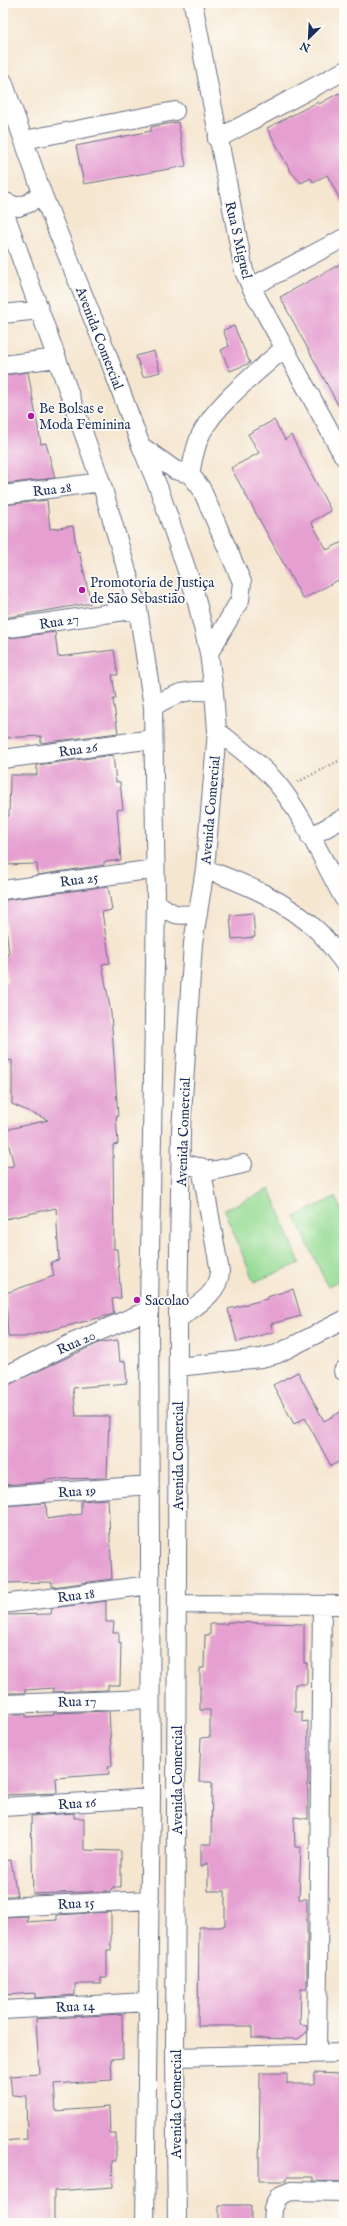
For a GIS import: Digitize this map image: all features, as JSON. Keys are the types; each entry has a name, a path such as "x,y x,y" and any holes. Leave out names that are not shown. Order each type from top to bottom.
{"street":[{"name":"Rua S Miguel","path":"192,3 217,139 244,271 251,288 344,457"},
{"path":"217,139 344,71"},
{"name":"Avenida Comercial","path":"3,81 42,193 106,350 140,446 159,489 195,594 209,653 214,692 217,731 206,869 197,913 193,943 181,1131 182,1162 178,1319 175,2057 177,2223"},
{"path":"24,140 174,111"},
{"path":"3,201 18,207 29,203 42,193"},
{"name":"Avenida Comercial","path":"3,208 101,482 138,609 153,707 156,902 149,1310 151,1798 145,2223"},
{"path":"251,288 344,238"},
{"path":"3,314 39,310"},
{"path":"190,474 196,447 202,432 211,419 226,402 284,348"},
{"path":"3,365 57,358"},
{"path":"140,446 175,470 190,474 201,488 242,582 240,600 209,653"},
{"name":"Rua 28","path":"3,495 101,482"},
{"name":"Rua 27","path":"3,629 138,609"},
{"path":"153,707 170,696 186,691 214,692"},
{"path":"217,731 252,758 282,790 294,808 344,899"},
{"name":"Rua 26","path":"3,759 153,739"},
{"path":"310,837 344,818"},
{"name":"Rua 25","path":"3,890 155,868"},
{"path":"206,869 253,887 281,904 318,932 344,963"},
{"path":"156,902 168,912 182,917 197,913"},
{"path":"182,1162 212,1170 243,1164"},
{"path":"178,1319 212,1292 220,1279 201,1168"},
{"name":"Rua 20","path":"3,1377 72,1343 149,1310"},
{"path":"178,1367 261,1358 277,1354 344,1320"},
{"path":"150,1434 162,1430 178,1434"},
{"name":"Rua 19","path":"3,1496 150,1485"},
{"path":"150,1520 162,1524 178,1519"},
{"name":"Rua 18","path":"3,1604 150,1585"},
{"path":"178,1604 344,1605"},
{"path":"318,2053 322,1605"},
{"name":"Rua 17","path":"3,1704 150,1699"},
{"name":"Rua 16","path":"3,1808 151,1798"},
{"name":"Rua 15","path":"3,1907 150,1900"},
{"path":"149,1952 176,1952"},
{"name":"Rua 14","path":"3,2010 147,2002"},
{"path":"175,2057 344,2053"},
{"path":"146,2101 175,2100"},
{"path":"272,2223 273,2209 279,2196 291,2191 344,2192"}],"path":[{"path":"282,790 344,758"}],"green space":[{"path":"270,1189 300,1263 254,1282 224,1210"},
{"path":"335,1197 344,1215 344,1279 328,1287 295,1217"}],"building":[{"path":"339,93 344,103 344,207 327,175 313,182 311,178 301,183 291,172 267,128"},
{"path":"178,122 186,166 84,184 76,146 151,131 151,127"},
{"path":"344,262 344,416 280,297"},
{"path":"234,326 250,363 230,371 221,350 229,346 223,330"},
{"path":"154,351 160,372 143,377 136,356"},
{"path":"28,372 41,444 46,443 55,478 3,484 3,375"},
{"path":"274,420 285,440 291,435 331,511 311,522 327,550 344,541 344,577 303,599 231,468 259,453 248,434"},
{"path":"47,500 50,529 73,526 77,552 79,551 91,603 3,618 3,603 7,602 3,571 3,505"},
{"path":"55,632 58,657 114,650 118,675 112,675 116,699 113,699 118,733 41,743 41,736 3,738 3,639"},
{"path":"113,755 116,782 120,782 123,809 117,810 121,860 104,862 104,865 38,875 37,864 3,865 3,816 9,816 10,775 37,775 37,765"},
{"path":"108,886 112,910 102,912 110,963 102,964 111,1013 118,1117 116,1117 118,1144 113,1145 114,1249 117,1249 121,1298 112,1299 114,1314 24,1337 8,1337 6,1293 54,1276 51,1262 59,1260 56,1208 5,1219 3,1210 3,1168 14,1166 5,1130 48,1120 12,1104 12,1060 6,1061 3,1050 4,982 8,981 3,955 9,954 4,908 5,900"},
{"path":"253,913 255,937 232,939 230,915"},
{"path":"293,1289 301,1316 271,1324 273,1332 237,1342 228,1309 267,1299 267,1297"},
{"path":"118,1340 120,1362 125,1361 127,1383 73,1388 76,1416 109,1416 107,1478 57,1479 45,1480 45,1482 3,1485 3,1387 101,1342"},
{"path":"298,1372 324,1421 344,1410 344,1459 331,1466 305,1418 294,1424 273,1385"},
{"path":"108,1499 112,1579 52,1587 52,1582 3,1583 3,1506 46,1503 47,1519 81,1514 81,1501"},
{"path":"106,1601 106,1622 114,1622 113,1633 119,1633 119,1644 121,1643 120,1685 108,1685 108,1690 53,1692 53,1688 25,1690 25,1693 3,1693 3,1615 51,1614 52,1608"},
{"path":"227,1622 304,1624 304,1663 307,1663 307,1684 295,1684 295,1712 302,1712 302,1722 308,1721 308,1819 294,1817 295,1847 301,1847 299,1899 307,1899 307,1989 301,1989 300,2024 307,2025 307,2032 298,2039 252,2038 252,2026 198,2026 199,1927 221,1927 225,1925 225,1891 208,1891 208,1863 201,1866 201,1844 211,1844 212,1782 199,1782 201,1738 210,1737 210,1710 200,1710 200,1668 204,1668 205,1635 210,1635 210,1624 227,1624"},
{"path":"109,1711 112,1766 108,1766 109,1774 56,1778 57,1793 3,1795 3,1714 26,1714 26,1717 54,1715 54,1713"},
{"path":"74,1813 74,1818 84,1818 84,1850 121,1851 121,1887 113,1887 110,1891 33,1894 31,1816"},
{"path":"11,1860 17,1896 3,1896 3,1861"},
{"path":"111,1912 111,1950 107,1950 107,1978 101,1978 101,1984 75,1984 75,1995 35,1998 35,1993 3,1995 3,1917 28,1916 27,1922 57,1920 57,1915"},
{"path":"122,2014 123,2058 111,2059 112,2080 54,2084 56,2111 109,2107 110,2134 116,2134 116,2161 112,2161 113,2187 54,2191 54,2223 3,2223 3,2141 27,2139 26,2096 12,2095 10,2076 39,2074 36,2019"},
{"path":"260,2073 287,2073 287,2084 314,2084 314,2073 344,2074 344,2182 313,2181 313,2177 286,2177 286,2181 259,2181"},
{"path":"219,2205 251,2205 251,2223 219,2223"}],"place":[{"name":"Be Bolsas e Moda Feminina","path":"31,416"},
{"name":"Promotoria de Justiça de São Sebastião","path":"82,590"},
{"name":"Sacolao","path":"137,1300"}]}
